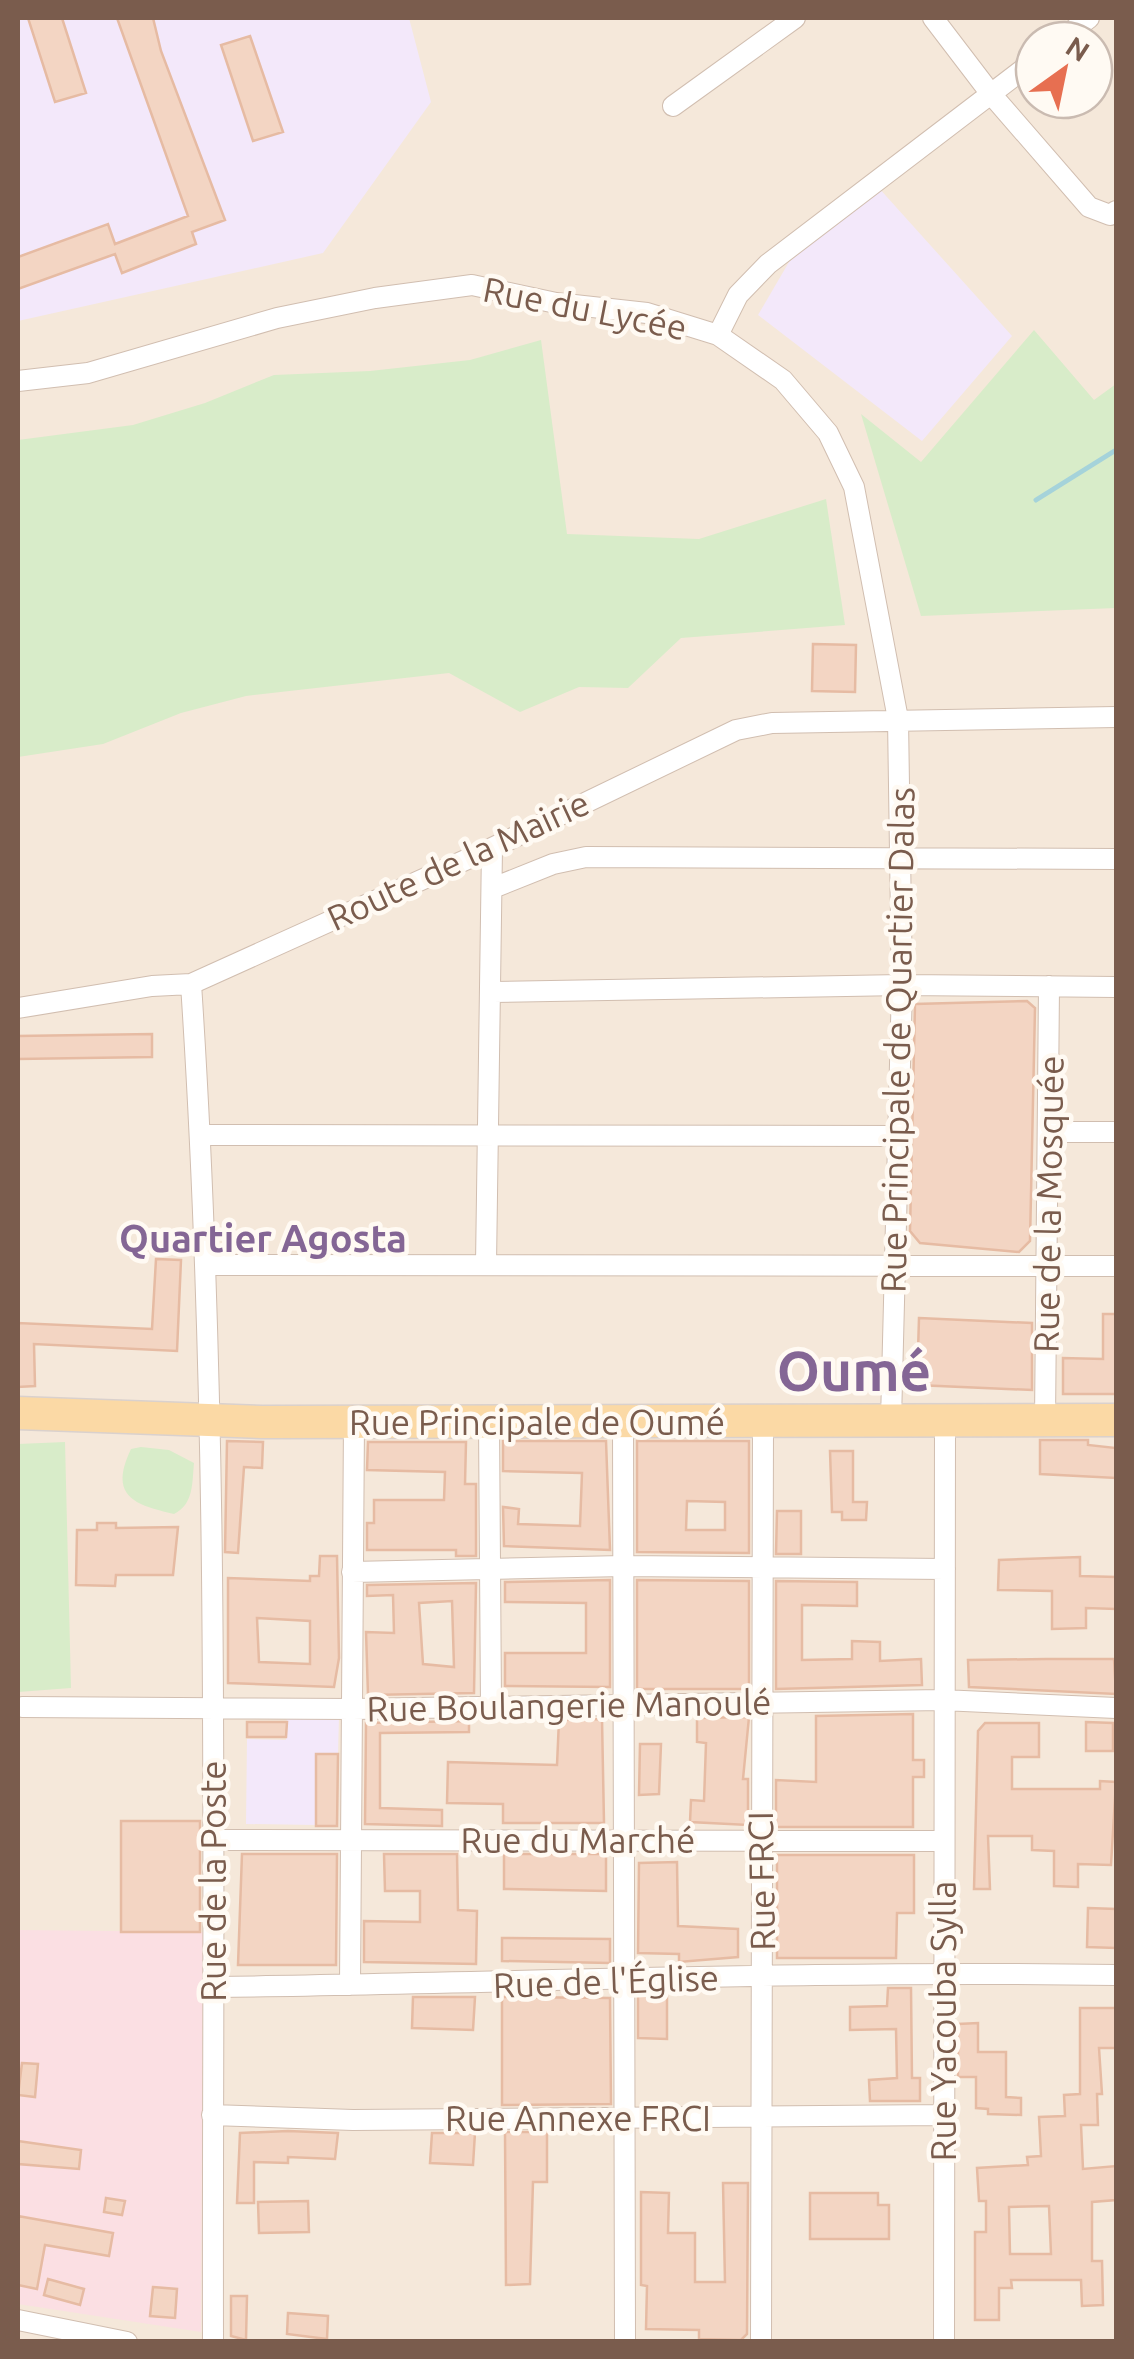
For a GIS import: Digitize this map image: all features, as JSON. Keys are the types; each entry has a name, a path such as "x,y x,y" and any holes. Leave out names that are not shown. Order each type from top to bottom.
{"main road":[{"name":"Rue Principale de Oumé","path":"18,1413 354,1422 1116,1420"}],"street":[{"path":"673,106 795,18"},
{"path":"933,18 991,94 1089,207 1110,215 1116,211"},
{"path":"718,336 738,296 768,264 1014,76"},
{"name":"Rue du Lycée","path":"18,382 88,373 293,315 375,298 472,285 556,303 648,313 718,336 783,380 828,433 854,487 898,719"},
{"name":"Route de la Mairie","path":"18,1008 152,986 191,984 492,848 736,730 772,723 1116,716"},
{"name":"Rue Principale de Quartier Dalas","path":"891,1421 902,985 898,719"},
{"path":"486,1264 491,1135 492,848"},
{"path":"493,888 553,864 586,857 1116,859"},
{"name":"Rue de la Poste","path":"191,984 201,1135 210,1420 215,1987 213,2342"},
{"path":"493,992 902,985 1116,987"},
{"name":"Rue de la Mosquée","path":"1045,1421 1049,986"},
{"path":"1050,1132 1116,1132"},
{"path":"201,1135 898,1136"},
{"path":"205,1265 1116,1266"},
{"name":"Rue FRCI","path":"760,2342 763,2116 759,1702 763,1421"},
{"path":"350,1985 354,1422"},
{"path":"489,1422 491,1706"},
{"name":"Rue Yacouba Sylla","path":"944,2342 945,1422"},
{"path":"623,1423 624,2342"},
{"path":"352,1572 622,1566 945,1568"},
{"name":"Rue Boulangerie Manoulé","path":"22,1706 353,1708 942,1700 1116,1708"},
{"name":"Rue du Marché","path":"214,1840 942,1841"},
{"name":"Rue de l'Église","path":"215,1987 942,1972 1116,1975"},
{"name":"Rue Annexe FRCI","path":"212,2115 353,2120 944,2115"},
{"path":"18,2320 127,2342"}],"shaded area":[{"path":"18,18 1116,18 1116,2341 18,2341"},
{"path":"18,18 409,18 431,102 323,253 18,321"},
{"path":"878,187 1012,336 922,441 758,315 789,262"},
{"path":"287,1716 339,1717 338,1754 316,1755 316,1825 246,1824 247,1739 286,1740"},
{"path":"18,1930 203,1932 201,2332 18,2304"}],"green space":[{"path":"1034,330 1094,400 1116,384 1116,608 921,616 861,414 921,462"},
{"path":"541,340 567,534 699,539 826,499 845,625 681,638 628,688 579,687 520,712 449,673 246,696 181,713 103,744 18,757 18,440 133,425 205,403 274,375 370,371 470,360"},
{"path":"65,1442 71,1688 18,1692 18,1444"},
{"path":"131,1449 169,1450 194,1463 189,1499 174,1514 137,1502 124,1488 125,1465"}],"building":[{"path":"28,18 62,18 86,93 55,102"},
{"path":"117,18 153,18 161,51 225,220 192,232 196,244 122,273 115,254 18,289 18,257 108,224 115,244 188,216"},
{"path":"250,36 283,132 253,141 221,45"},
{"path":"813,644 856,645 855,692 812,691"},
{"path":"1027,1001 1035,1008 1030,1241 1019,1252 920,1243 910,1231 915,1004"},
{"path":"152,1034 152,1057 18,1059 18,1036"},
{"path":"156,1259 181,1260 177,1351 34,1344 35,1386 18,1387 18,1323 152,1329"},
{"path":"1103,1314 1116,1314 1116,1394 1063,1394 1063,1358 1103,1359"},
{"path":"919,1318 1032,1323 1032,1390 917,1385"},
{"path":"1040,1440 1088,1440 1088,1445 1116,1448 1116,1478 1040,1474"},
{"path":"227,1441 263,1442 262,1468 244,1467 238,1553 225,1552"},
{"path":"503,1441 606,1441 610,1550 504,1546 503,1507 519,1509 518,1524 580,1526 582,1473 503,1471"},
{"path":"637,1441 749,1441 749,1553 637,1552","holes":["687,1501 725,1502 725,1530 686,1530"]},
{"path":"368,1442 466,1442 465,1484 476,1484 476,1556 456,1556 456,1550 367,1550 367,1523 374,1523 374,1500 444,1500 445,1472 367,1470"},
{"path":"830,1451 853,1451 853,1502 867,1502 866,1520 842,1520 842,1512 832,1512"},
{"path":"777,1511 801,1511 801,1554 776,1554"},
{"path":"97,1523 116,1523 116,1528 178,1527 173,1575 116,1575 115,1586 76,1585 77,1530 97,1530"},
{"path":"320,1556 337,1556 339,1658 334,1687 228,1683 228,1578 310,1581 310,1576 319,1576","holes":["257,1618 310,1621 310,1664 259,1662"]},
{"path":"1080,1557 1080,1576 1116,1577 1116,1609 1086,1608 1086,1628 1052,1629 1052,1591 998,1590 999,1560"},
{"path":"610,1580 610,1687 505,1686 505,1653 586,1653 586,1603 505,1602 505,1582"},
{"path":"637,1580 749,1581 749,1689 637,1689"},
{"path":"776,1581 857,1582 857,1606 802,1605 802,1660 852,1659 852,1641 880,1642 880,1661 921,1659 922,1685 776,1689"},
{"path":"476,1583 474,1693 368,1695 366,1632 394,1633 393,1595 367,1596 367,1585","holes":["452,1601 454,1667 423,1664 419,1603"]},
{"path":"1114,1659 1116,1694 969,1687 968,1660"},
{"path":"913,1714 913,1760 924,1760 924,1777 913,1777 913,1827 776,1827 776,1780 816,1782 816,1716"},
{"path":"749,1717 743,1779 748,1779 748,1825 690,1822 691,1800 704,1801 706,1743 697,1742 697,1718"},
{"path":"602,1719 604,1823 503,1823 503,1804 447,1803 448,1762 557,1765 559,1720"},
{"path":"469,1721 469,1732 380,1733 380,1808 442,1810 442,1826 365,1824 366,1723"},
{"path":"247,1722 287,1722 286,1737 247,1737"},
{"path":"1086,1722 1113,1723 1113,1751 1086,1751"},
{"path":"985,1723 1039,1723 1039,1757 1012,1757 1012,1789 1100,1789 1100,1781 1116,1782 1111,1865 1078,1864 1078,1887 1054,1886 1054,1851 1032,1850 1032,1836 988,1836 990,1889 974,1889 978,1731"},
{"path":"640,1744 661,1744 659,1794 639,1795"},
{"path":"316,1754 338,1754 337,1826 316,1826"},
{"path":"121,1821 200,1821 200,1932 121,1932"},
{"path":"242,1854 337,1854 336,1965 238,1965"},
{"path":"384,1854 457,1854 458,1910 477,1911 476,1964 364,1962 364,1921 420,1922 420,1891 385,1891"},
{"path":"504,1854 606,1854 606,1891 504,1889"},
{"path":"777,1855 914,1855 914,1913 897,1913 896,1958 777,1958"},
{"path":"677,1862 678,1926 738,1929 738,1957 679,1962 679,1954 638,1953 639,1863"},
{"path":"1088,1908 1116,1909 1116,1948 1087,1947"},
{"path":"502,1938 610,1939 610,1963 502,1961"},
{"path":"888,1988 911,1988 912,2078 920,2078 920,2101 870,2101 869,2080 897,2078 896,2029 850,2030 850,2007 887,2006"},
{"path":"667,1991 667,2039 638,2038 638,1992"},
{"path":"413,1997 475,1997 473,2030 412,2028"},
{"path":"502,1997 610,1998 611,2104 502,2105"},
{"path":"1080,2008 1116,2008 1116,2048 1099,2048 1102,2094 1097,2094 1098,2125 1081,2125 1083,2169 1116,2166 1116,2200 1092,2202 1092,2261 1102,2261 1103,2305 1082,2306 1081,2280 1011,2280 1012,2288 999,2288 999,2320 975,2320 975,2232 986,2232 986,2201 979,2201 977,2168 1028,2165 1027,2157 1041,2156 1039,2117 1065,2116 1064,2095 1080,2094","holes":["1049,2206 1051,2254 1010,2254 1009,2207"]},
{"path":"978,2023 978,2052 1006,2052 1006,2097 1021,2098 1021,2115 988,2114 988,2109 976,2108 976,2077 958,2077 958,2024"},
{"path":"22,2063 38,2064 35,2097 18,2095"},
{"path":"505,2132 547,2132 547,2182 533,2182 530,2284 506,2285"},
{"path":"240,2133 338,2133 335,2159 288,2157 288,2163 254,2162 254,2203 237,2203"},
{"path":"432,2133 475,2133 473,2165 430,2163"},
{"path":"18,2141 81,2150 79,2169 18,2164"},
{"path":"723,2183 748,2183 747,2334 741,2340 699,2339 699,2330 646,2329 647,2286 641,2285 641,2192 669,2193 668,2233 695,2233 695,2282 725,2282"},
{"path":"810,2193 878,2193 878,2205 889,2205 889,2239 810,2239"},
{"path":"106,2198 125,2201 122,2215 104,2212"},
{"path":"308,2201 309,2232 259,2233 258,2202"},
{"path":"18,2216 113,2233 109,2256 45,2245 37,2289 18,2285"},
{"path":"48,2279 84,2289 80,2305 44,2295"},
{"path":"153,2287 177,2289 175,2318 150,2316"},
{"path":"231,2296 247,2296 246,2340 231,2336"},
{"path":"288,2313 328,2316 327,2339 287,2334"}],"waterway":[{"path":"1036,500 1116,450"}],"district":[{"name":"Quartier Agosta","path":"263,1238"},
{"name":"Oumé","path":"854,1370"}]}
